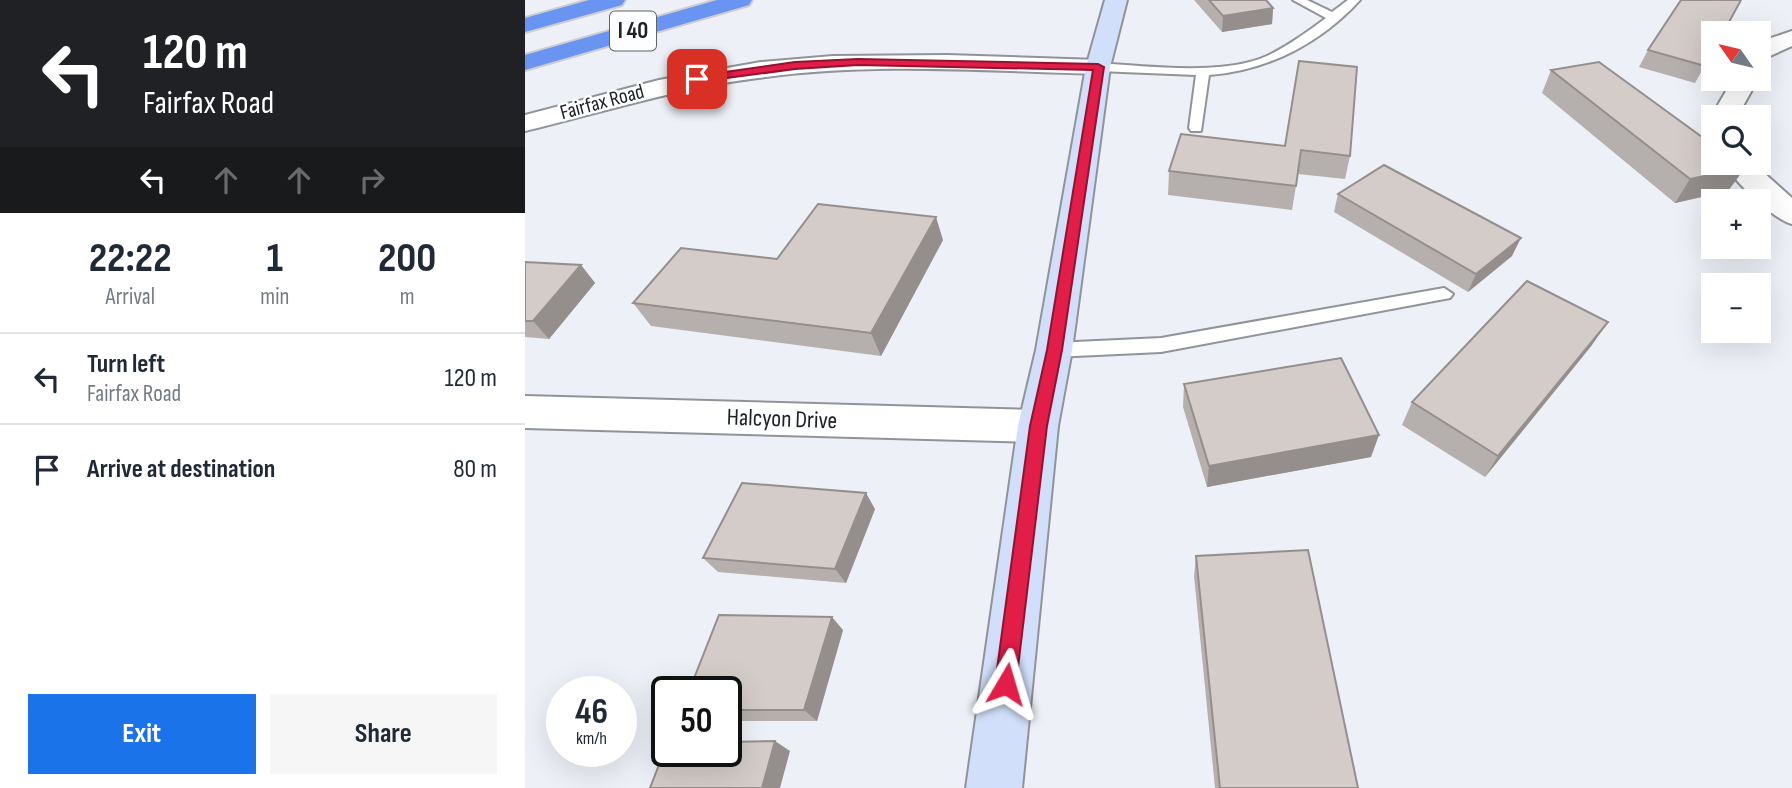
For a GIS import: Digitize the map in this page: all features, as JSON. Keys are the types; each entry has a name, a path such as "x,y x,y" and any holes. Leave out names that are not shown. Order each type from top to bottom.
{"highway":[{"name":"I 40","path":"525,25 614,0"},
{"name":"I 40","path":"525,63 741,0"}],"main road":[{"path":"994,788 1038,426 1054,350 1098,67 1116,0"}],"street":[{"path":"1771,46 1792,38"},
{"name":"Fairfax Road","path":"525,123 677,82 795,65 902,61 1098,67"},
{"path":"1748,175 1792,214"},
{"name":"Halcyon Drive","path":"525,412 1038,426"}],"lane":[{"path":"1298,0 1333,18"},
{"path":"1098,67 1236,69 1268,60 1301,43 1355,0"},
{"path":"1196,128 1203,69"},
{"path":"1054,350 1161,345 1444,294"}],"building":[{"path":"1209,0 1266,0 1273,8 1223,16"},
{"path":"1681,0 1741,0 1730,21 1701,21 1701,65 1648,50"},
{"path":"1299,61 1357,67 1350,156 1301,150 1296,186 1169,171 1181,134 1285,146"},
{"path":"1599,62 1701,136 1701,175 1710,175 1690,179 1551,70"},
{"path":"1384,165 1521,238 1476,274 1338,194"},
{"path":"818,204 936,217 871,333 633,303 681,248 777,259"},
{"path":"525,262 581,265 533,321 525,321"},
{"path":"1527,281 1608,322 1498,456 1412,402"},
{"path":"1341,358 1379,435 1209,466 1184,384"},
{"path":"742,483 866,493 835,569 703,558"},
{"path":"1308,550 1358,788 1220,788 1196,556"},
{"path":"719,615 832,617 804,710 742,710 742,676 695,676"},
{"path":"775,741 762,788 650,788 658,767 742,767 742,742"}],"route":[{"path":"697,79 795,65 858,62 1098,67 1054,350 1038,426 1006,684"}]}
